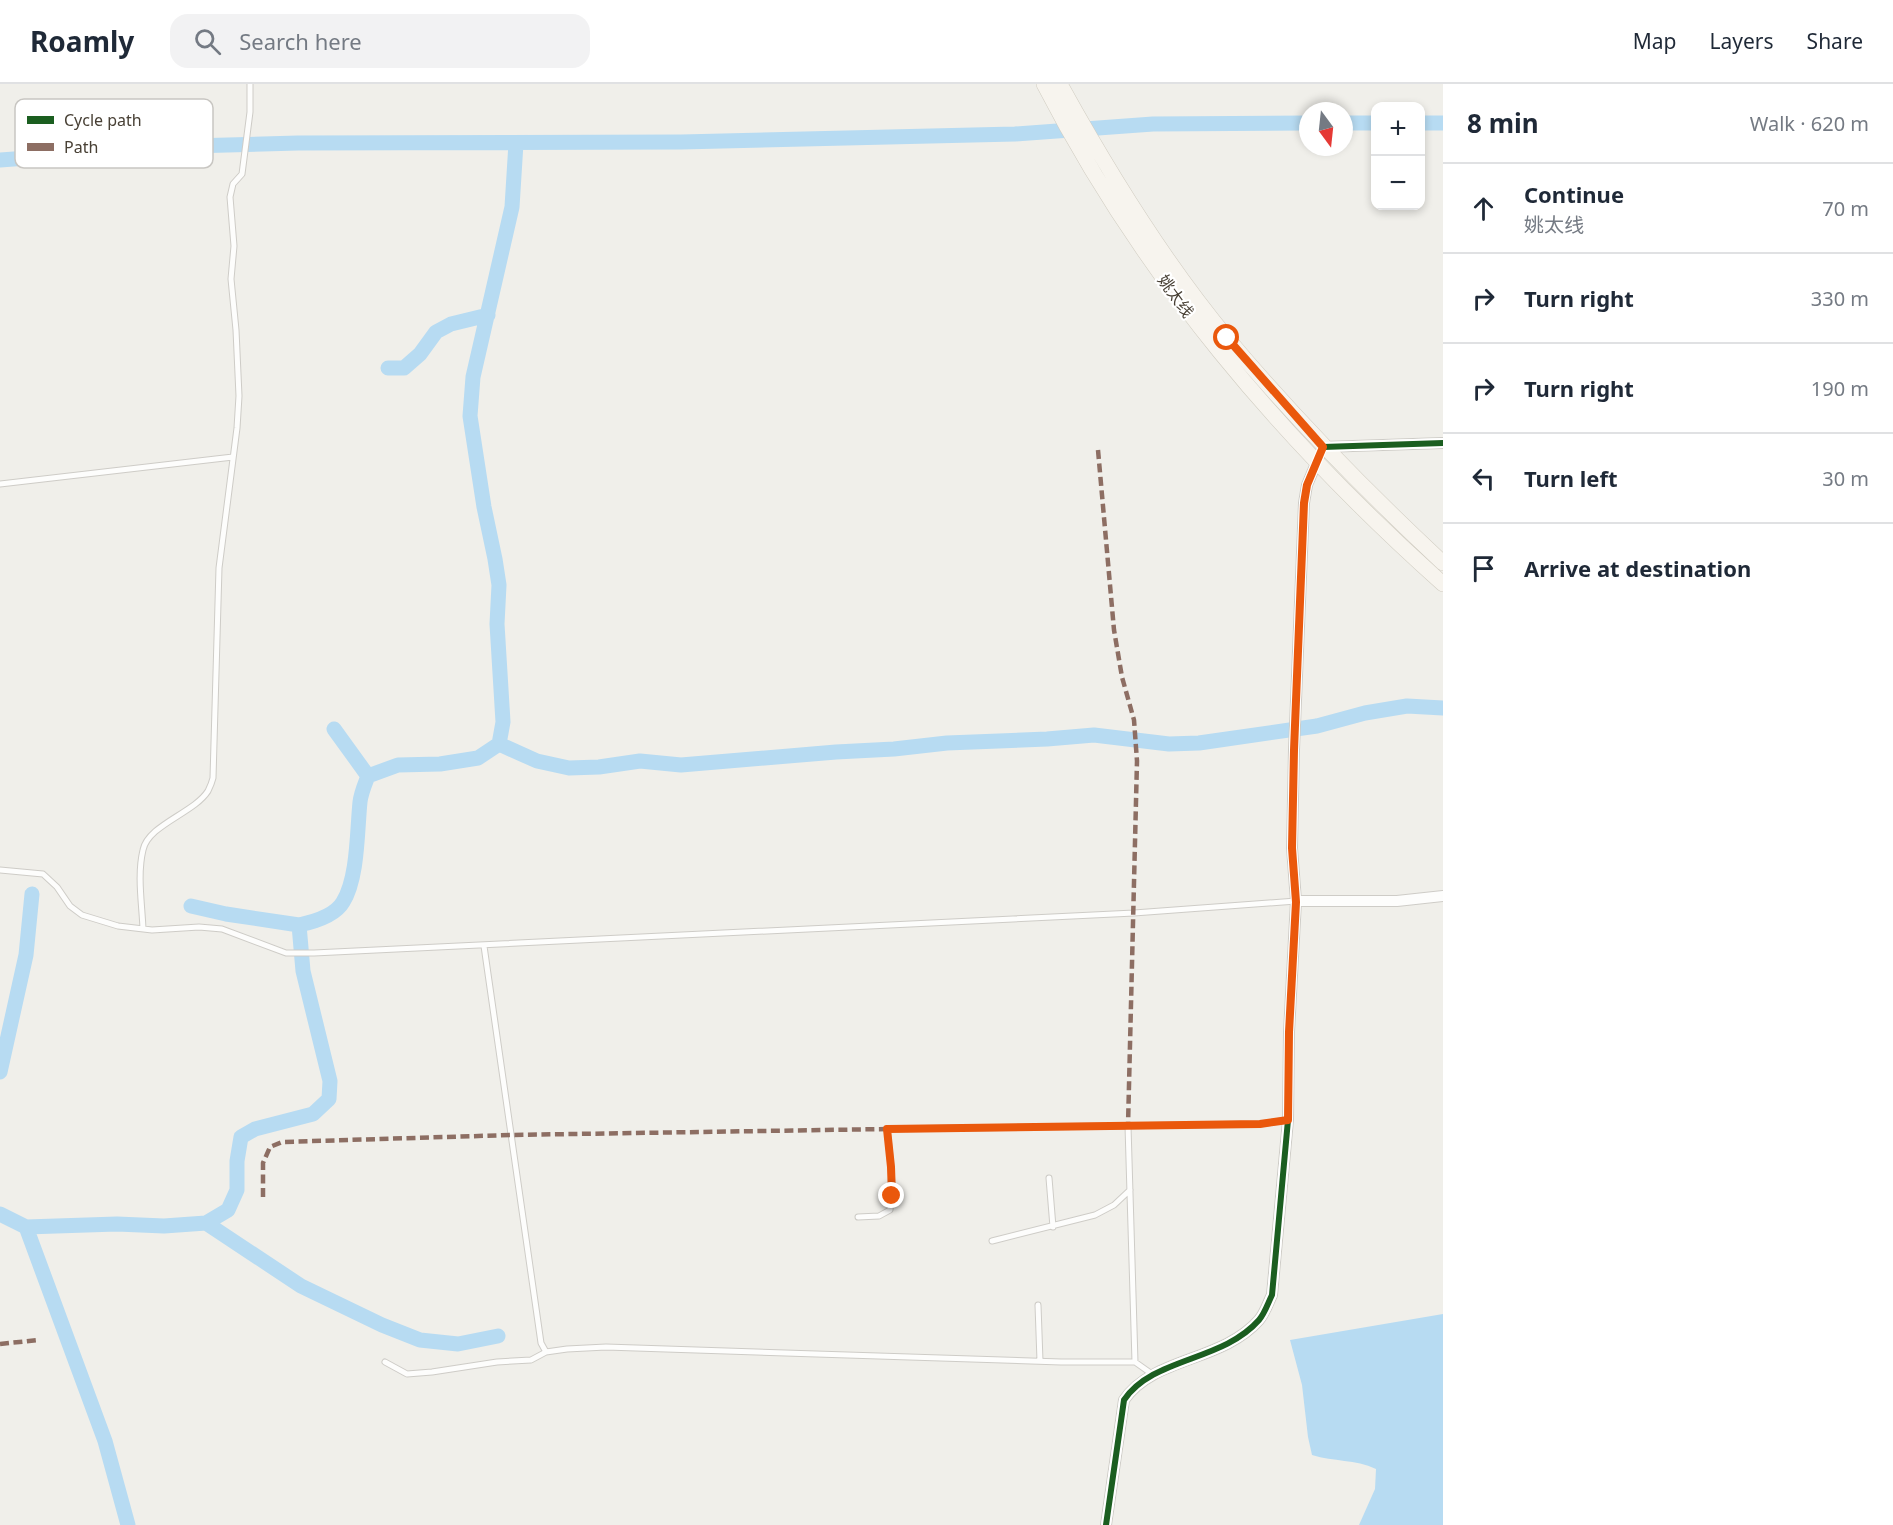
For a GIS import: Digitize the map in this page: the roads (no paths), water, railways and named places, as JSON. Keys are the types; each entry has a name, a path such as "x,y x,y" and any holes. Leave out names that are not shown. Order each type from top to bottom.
{"main road":[{"name":"姚太线","path":"1054,88 1086,160 1143,251 1179,301 1232,368 1317,461 1390,535 1443,584"},
{"name":"姚太线","path":"1054,88 1139,218 1227,338 1323,447 1443,563"}],"street":[{"path":"1106,1525 1124,1400 1133,1387 1152,1374 1212,1352 1240,1337 1260,1319 1272,1295 1288,1120 1289,1032 1296,902 1292,848 1294,750 1304,503 1307,485 1323,447 1443,443"},
{"path":"1296,902 1397,902 1443,896"}],"lane":[{"path":"143,929 141,878 143,848 155,832 197,802 207,792 213,778 219,568 239,396 231,279 234,246 230,197 233,184 242,174 250,114 250,84"},
{"path":"0,484 233,457"},
{"path":"0,870 43,874 57,887 70,906 82,915 118,926 143,929 199,927 222,929 286,953 484,946 1110,914 1296,902"},
{"path":"484,946 541,1342 546,1352"},
{"path":"858,1217 879,1216 890,1210 891,1167 887,1129 1260,1124 1288,1120"},
{"path":"1128,1126 1135,1362"},
{"path":"1049,1178 1053,1227"},
{"path":"992,1241 1095,1215 1114,1205 1130,1190"},
{"path":"1038,1305 1041,1362"},
{"path":"385,1362 407,1374 497,1362 531,1360 546,1352 567,1349 606,1347 1041,1362 1135,1362 1152,1374"}],"water":[{"path":"1443,1314 1443,1525 1359,1525 1375,1489 1376,1469 1312,1455 1302,1385 1290,1340"}],"waterway":[{"path":"213,145 681,142 1015,134 1153,124 1299,123"},
{"path":"1353,123 1371,123"},
{"path":"1425,123 1443,123"},
{"path":"0,1214 26,1227 117,1224 164,1226 206,1223 228,1210 237,1190 237,1161 241,1137 255,1129 313,1114 329,1099 330,1081 303,971 299,925 317,920 335,911 348,892 356,854 361,799 368,776 398,765 440,764 478,758 499,744 503,722 497,624 499,585 470,416 473,377 512,207 516,143"},
{"path":"0,160 15,159"},
{"path":"388,368 404,368 420,354 436,332 451,324 488,315"},
{"path":"499,744 537,761 569,768 599,767 640,761 681,765 947,743 1094,735 1169,744 1199,743 1317,726 1365,713 1407,706 1443,708"},
{"path":"334,729 368,776"},
{"path":"0,1072 26,955 32,894"},
{"path":"191,906 226,914 299,925"},
{"path":"206,1223 301,1286 382,1325 420,1340 458,1344 498,1336"},
{"path":"26,1227 105,1441 128,1525"}]}
